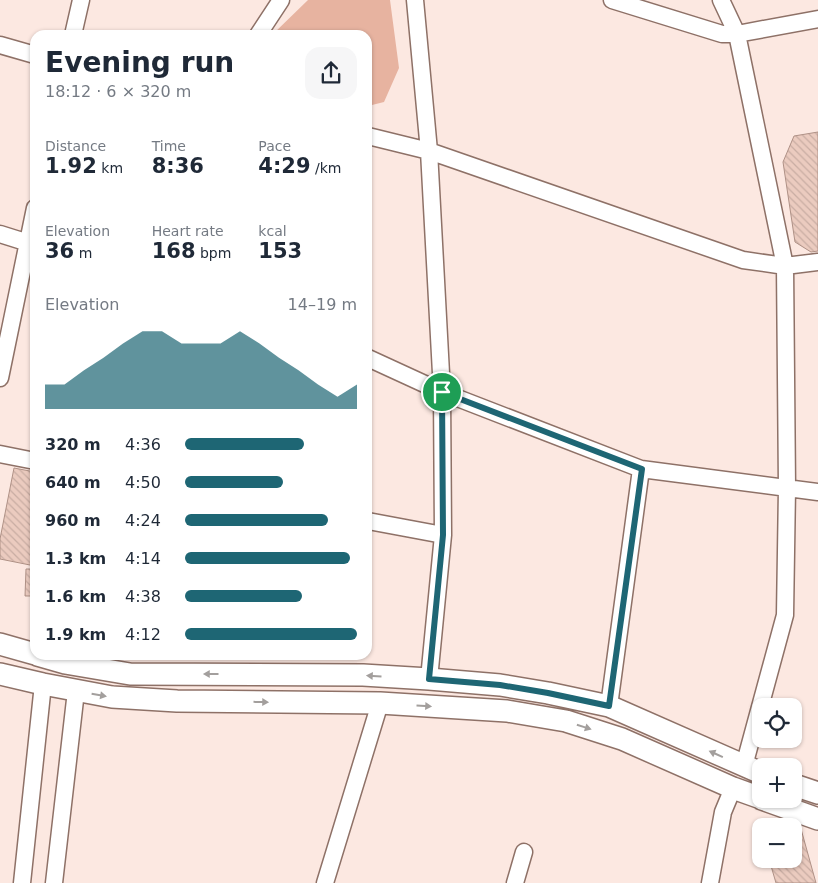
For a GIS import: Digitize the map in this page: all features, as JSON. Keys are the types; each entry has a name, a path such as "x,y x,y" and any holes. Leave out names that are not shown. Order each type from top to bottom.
{"street":[{"path":"74,30 81,0"},
{"path":"261,30 281,0"},
{"path":"415,0 429,151 442,392 443,535 429,679"},
{"path":"612,0 722,34 737,34 818,19"},
{"path":"720,0 737,34 785,266 787,488 785,615 755,758"},
{"path":"0,45 30,54"},
{"path":"372,137 429,151 743,260 785,266 818,262"},
{"path":"0,234 30,244"},
{"path":"0,378 30,248"},
{"path":"372,360 442,392 642,469 818,492"},
{"path":"0,454 30,460"},
{"path":"609,706 642,469"},
{"path":"372,522 443,535"},
{"path":"0,644 30,653"},
{"path":"54,660 130,674 363,675 429,679 529,690 609,706 752,769"},
{"path":"0,674 112,697 177,701 380,703 507,711 566,721 622,740 752,795"},
{"path":"22,883 43,684"},
{"path":"54,883 76,691"},
{"path":"325,883 380,703"},
{"path":"710,883 723,812 734,788 752,770"},
{"path":"802,787 818,794"},
{"path":"787,808 818,819"},
{"path":"515,883 524,852"}],"shaded area":[{"path":"308,0 390,0 399,68 384,102 372,105 372,30 277,30"}],"building":[{"path":"818,132 818,251 811,252 795,242 783,162 794,136"},
{"path":"14,468 30,471 30,565 0,559 0,539"},
{"path":"26,569 30,569 30,596 25,596"},
{"path":"802,833 816,883 776,883 772,868 802,868"}],"route":[{"path":"442,392 642,469 609,706 500,685 429,679 443,535 442,392"}]}
